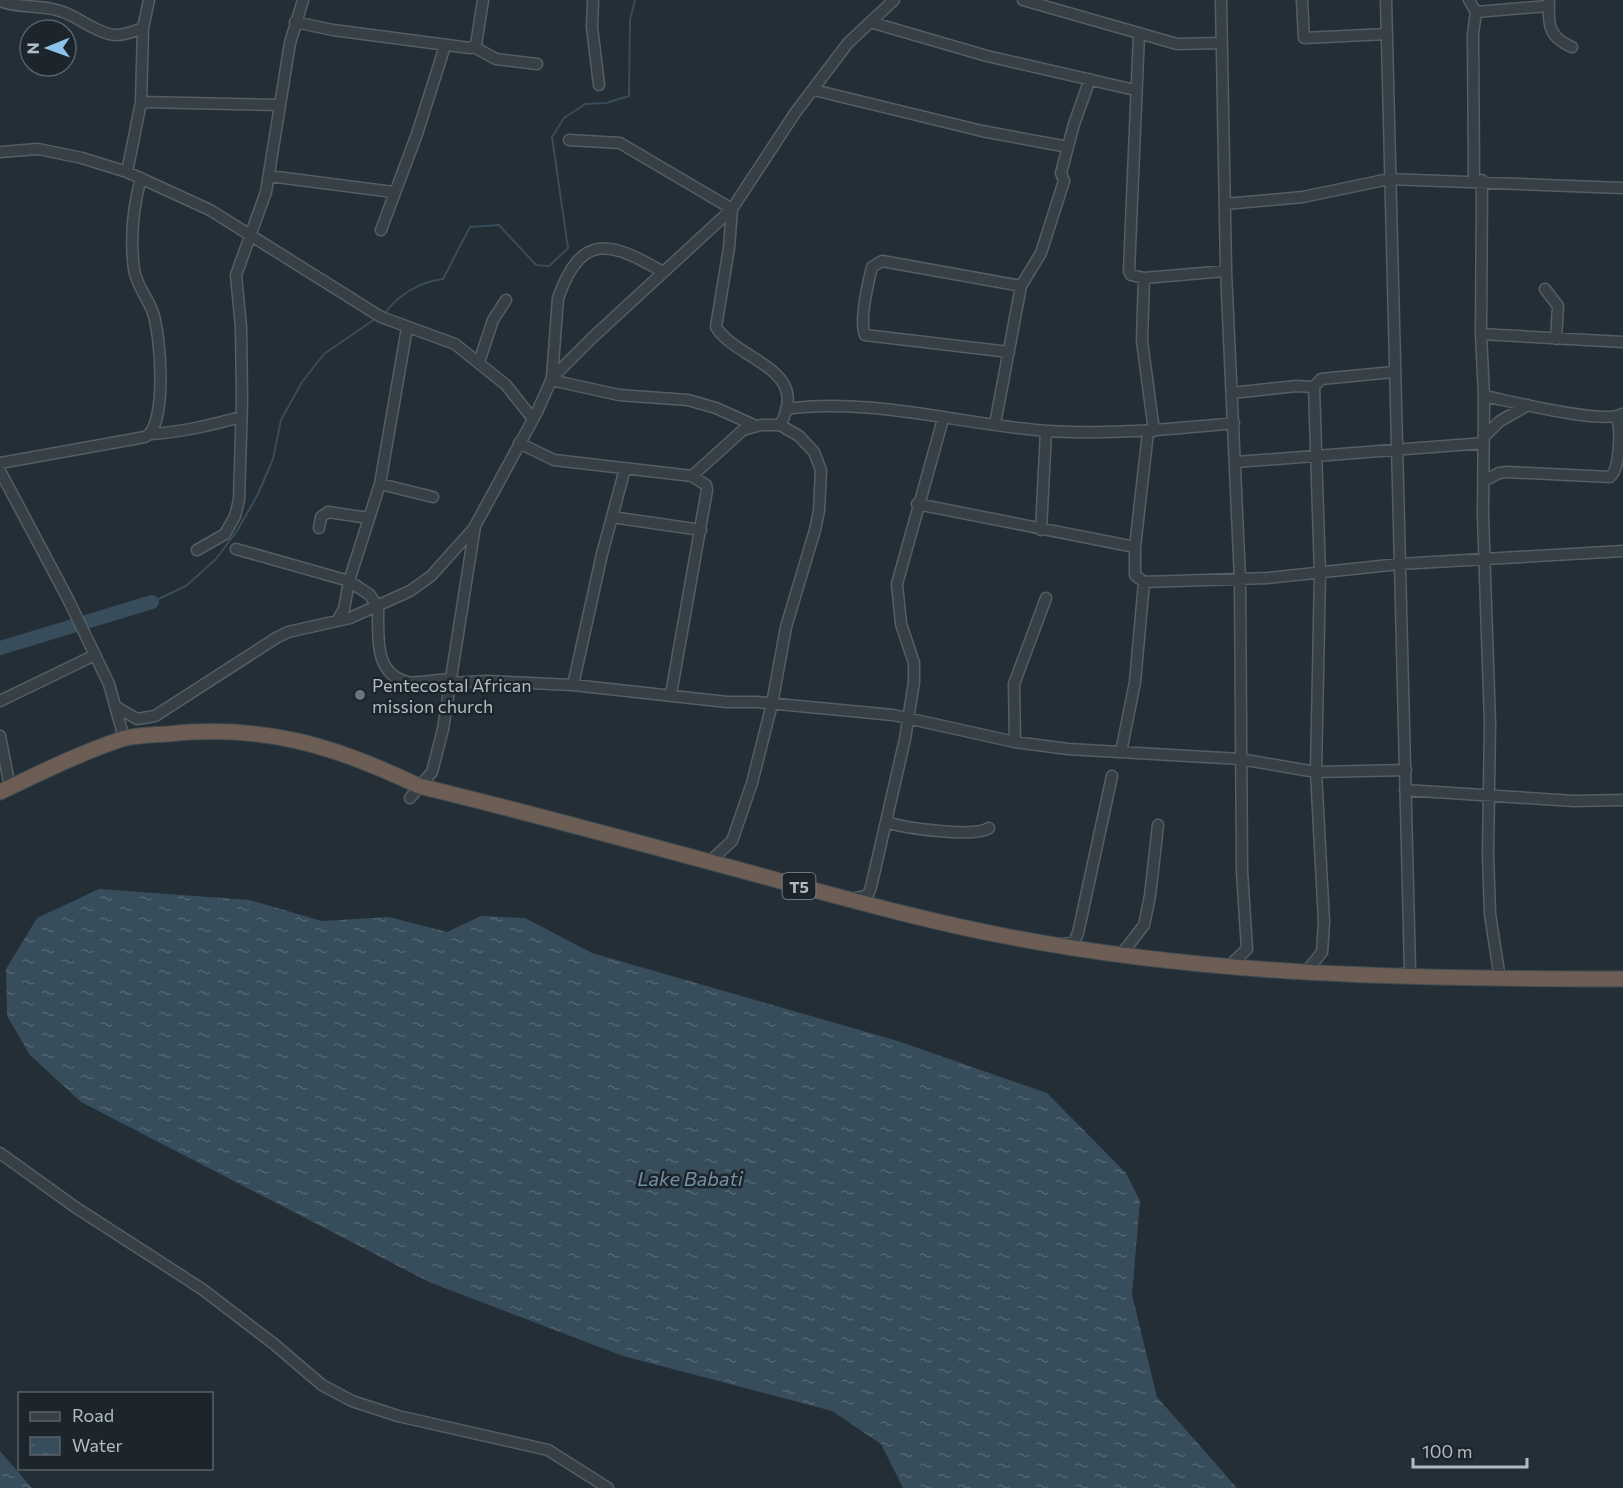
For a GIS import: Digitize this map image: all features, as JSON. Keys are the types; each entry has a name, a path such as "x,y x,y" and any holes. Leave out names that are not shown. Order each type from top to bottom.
{"highway":[{"name":"T5","path":"5,790 77,756 124,738 194,731 290,737 372,764 415,792 709,862 975,930 1055,945 1121,955 1305,973 1500,979 1623,979"}],"street":[{"path":"127,172 141,102 143,28 148,0"},
{"path":"197,550 219,540 235,516 241,469 241,327 235,281 249,234 262,206 295,22 303,0"},
{"path":"474,47 483,0"},
{"path":"593,0 592,27 599,85"},
{"path":"551,379 732,209 795,113 848,43 894,0"},
{"path":"1023,0 1177,44 1221,44"},
{"path":"1221,0 1226,271 1240,579 1240,759 1246,948 1229,966"},
{"path":"1302,0 1304,38 1386,34"},
{"path":"1386,0 1393,372 1410,970 1397,977"},
{"path":"1469,0 1476,12 1473,34 1484,396 1490,914 1500,979"},
{"path":"0,1 14,6 42,6 63,11 111,34 122,34 143,28"},
{"path":"1476,12 1549,3 1548,21 1553,36 1572,47"},
{"path":"295,22 445,46 474,47 496,59 537,64"},
{"path":"870,22 987,56 1135,90"},
{"path":"1139,34 1129,271 1131,275 1144,278 1226,271"},
{"path":"381,230 393,192 417,134 445,46"},
{"path":"995,424 1021,286 1041,253 1048,233 1064,181 1061,173 1068,147 1090,79"},
{"path":"814,90 982,131 1068,147"},
{"path":"141,102 280,105"},
{"path":"569,140 620,143 732,209"},
{"path":"0,152 27,148 48,150 127,172 210,210 381,317 407,328 448,340 506,385 533,419"},
{"path":"269,176 393,192"},
{"path":"141,178 133,216 135,277 152,310 157,329 160,362 158,418 151,434"},
{"path":"1225,204 1303,197 1389,179 1478,180 1623,188"},
{"path":"732,209 729,248 716,327 724,336 776,374 784,387 786,409 780,425"},
{"path":"115,706 137,719 155,716 276,638 288,632 337,621 377,606 410,591 431,576 475,526 533,419 551,379 558,298 562,286 581,258 593,248 601,248 633,256 663,273"},
{"path":"1009,352 865,335 863,329 866,298 872,267 882,261 1021,286"},
{"path":"1144,278 1142,341 1151,432 1135,547 1136,577 1144,582 1320,574 1399,564 1623,551"},
{"path":"1545,290 1558,306 1556,339"},
{"path":"479,362 489,329 506,300"},
{"path":"337,621 344,609 349,581 380,484 407,328"},
{"path":"1481,334 1623,342"},
{"path":"1305,973 1322,952 1324,922 1316,772 1320,574 1314,387 1321,379 1393,372"},
{"path":"551,379 619,395 688,400 716,408 756,426"},
{"path":"1232,393 1296,386 1314,387"},
{"path":"1484,396 1592,416 1620,416 1615,469 1610,477 1507,472 1499,473 1484,481"},
{"path":"1236,462 1484,440 1508,416 1528,405"},
{"path":"786,409 858,408 1046,431 1151,432 1234,423"},
{"path":"0,463 151,434 202,428 213,422 241,417"},
{"path":"849,899 868,895 908,717 915,673 901,624 897,585 917,504 943,419"},
{"path":"692,476 743,430 756,426 780,425 799,436 813,452 820,470 815,530 783,638 772,704 752,783 732,841 709,862"},
{"path":"1041,530 1046,431"},
{"path":"519,443 546,458 692,476 706,485 701,530 670,694"},
{"path":"573,685 625,469"},
{"path":"0,471 95,655 115,706 124,738"},
{"path":"380,484 433,497"},
{"path":"917,504 1135,547"},
{"path":"319,528 321,517 328,513 369,518"},
{"path":"612,517 701,530"},
{"path":"415,792 432,772 444,729 475,526"},
{"path":"236,549 349,581 370,596 377,606 379,649 386,668 397,678 409,682 487,681 573,685 727,702 908,717 1015,742 1121,752 1240,759 1316,772 1406,770"},
{"path":"1121,752 1135,682 1144,582"},
{"path":"1015,742 1014,684 1046,598"},
{"path":"0,701 95,655"},
{"path":"0,736 5,790"},
{"path":"1055,945 1074,942 1078,933 1112,776"},
{"path":"1405,790 1574,801 1623,800"},
{"path":"886,822 930,830 973,832 989,828"},
{"path":"1121,955 1144,925 1150,896 1158,825"},
{"path":"0,1153 75,1207 202,1290 274,1344 322,1385 351,1401 398,1416 548,1450 608,1488"}],"water":[{"name":"Lake Babati","path":"99,889 250,900 322,921 389,917 447,932 481,916 525,918 592,953 898,1041 1047,1093 1126,1173 1140,1201 1132,1295 1157,1397 1237,1488 903,1488 881,1444 832,1411 623,1356 429,1282 81,1102 30,1055 7,1016 6,969 37,918"},
{"path":"0,1451 32,1488 0,1488"}],"waterway":[{"path":"385,313 411,290 443,279 470,227 499,225 536,265 549,266 568,248 552,137 564,118 585,104 606,103 629,96 630,20 635,0"},
{"path":"152,602 186,586 216,559 237,531 258,494 273,459 281,420 302,382 324,354 375,319"},
{"path":"0,648 152,602"}],"place":[{"name":"Pentecostal African mission church","path":"360,695"}]}
